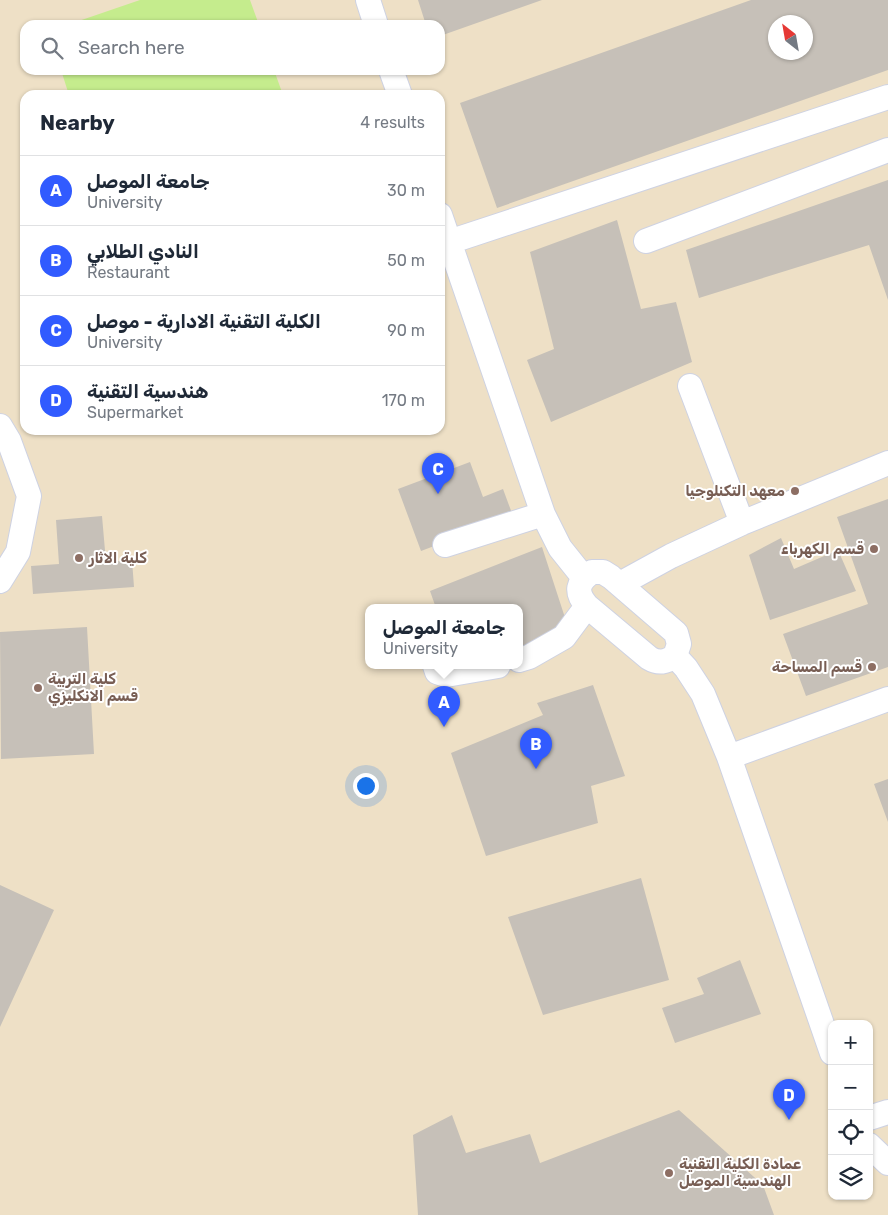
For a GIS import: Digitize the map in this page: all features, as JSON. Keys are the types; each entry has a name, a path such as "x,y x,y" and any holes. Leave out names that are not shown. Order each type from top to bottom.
{"lane":[{"path":"368,0 374,20"},
{"path":"393,75 398,90"},
{"path":"449,242 888,97"},
{"path":"646,241 888,150"},
{"path":"445,230 543,514 560,548 584,578"},
{"path":"690,386 742,523"},
{"path":"0,426 9,441 29,496 18,552 0,581"},
{"path":"620,584 671,556 742,523 888,463"},
{"path":"445,545 543,514"},
{"path":"592,572 602,572 620,584 676,633 679,644 675,656 662,662 655,662 587,606 580,598 579,588 584,578 592,572"},
{"path":"523,659 564,637 587,606"},
{"path":"675,656 686,668 703,694 728,757 828,1042"},
{"path":"436,669 437,672 446,675 481,669"},
{"path":"728,757 888,699"},
{"path":"873,1117 888,1112"},
{"path":"873,1148 888,1163"}],"shaded area":[{"path":"0,0 888,0 888,1215 0,1215"}],"green space":[{"path":"140,0 250,0 257,20 82,20"},
{"path":"63,75 276,75 281,90 67,90"}],"building":[{"path":"418,0 542,0 445,34 445,20 424,20"},
{"path":"751,0 888,0 888,70 497,208 460,103"},
{"path":"888,180 888,300 869,245 699,298 686,250"},
{"path":"617,220 641,309 676,302 692,362 551,422 527,360 554,349 530,252"},
{"path":"470,462 483,497 503,489 513,516 421,551 398,489"},
{"path":"888,499 888,667 806,696 783,634 868,604 837,517"},
{"path":"102,516 106,562 132,560 134,587 33,594 31,566 59,564 56,520"},
{"path":"781,538 794,569 838,550 856,591 770,620 749,555"},
{"path":"542,547 569,630 523,647 523,604 435,604 430,591"},
{"path":"87,627 94,754 1,759 0,632"},
{"path":"593,685 625,776 591,786 598,823 486,856 451,753 543,715 537,703"},
{"path":"888,779 888,822 874,784"},
{"path":"641,878 669,980 543,1015 508,917"},
{"path":"0,885 54,910 0,1027"},
{"path":"740,960 761,1014 675,1043 662,1008 704,994 697,978"},
{"path":"679,1110 763,1185 774,1215 418,1215 413,1135 452,1115 466,1153 530,1134 540,1163"}],"place":[{"name":"معهد التكنلوجيا","path":"795,491"},
{"name":"الكلية التقنية الادارية - موصل","path":"438,494"},
{"name":"قسم الكهرباء","path":"874,549"},
{"name":"كلية الاثار","path":"79,558"},
{"name":"قسم المساحة","path":"872,667"},
{"name":"كلية التربية قسم الانكليزي","path":"38,688"},
{"name":"جامعة الموصل","path":"444,727"},
{"name":"النادي الطلابي","path":"536,769"},
{"name":"هندسية التقنية","path":"789,1120"},
{"name":"عمادة الكلية التقنية الهندسية الموصل","path":"669,1173"}]}
